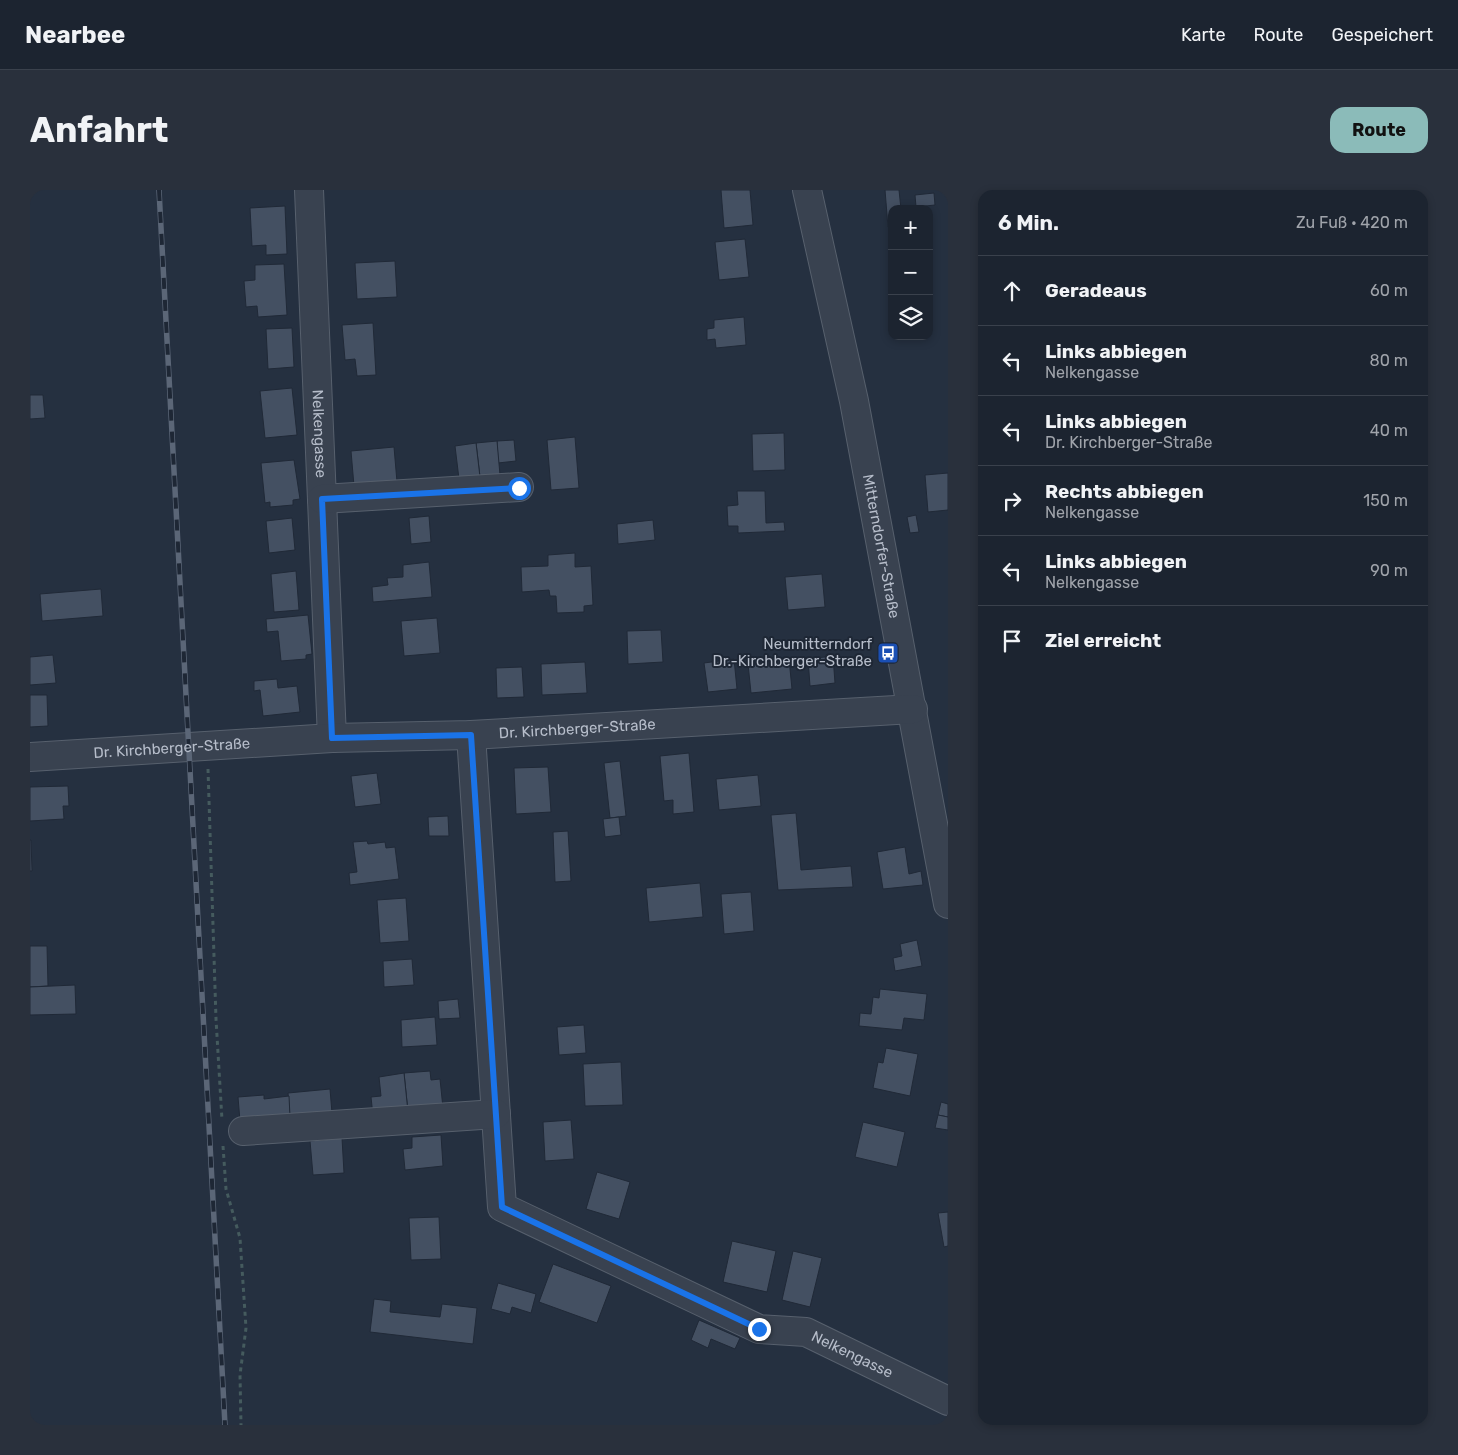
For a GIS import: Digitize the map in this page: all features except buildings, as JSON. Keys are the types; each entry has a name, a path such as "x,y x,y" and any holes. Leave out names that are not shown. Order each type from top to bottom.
{"street":[{"name":"Nelkengasse","path":"309,190 332,738"},
{"name":"Mitterndorfer-Straße","path":"807,190 854,401 948,904"},
{"path":"322,499 519,488"},
{"name":"Dr. Kirchberger-Straße","path":"30,757 229,746 332,738 471,735 913,709"},
{"name":"Nelkengasse","path":"471,735 502,1207 759,1329 806,1332 948,1401"},
{"path":"229,1132 496,1114"}],"path":[{"path":"229,746 217,760 208,766 215,991 229,1132 226,1190 240,1238 246,1328 240,1374 241,1425"}],"railway":[{"path":"159,190 225,1425"}],"place":[{"name":"Neumitterndorf Dr.-Kirchberger-Straße","path":"888,653"}],"route":[{"path":"519,488 322,499 332,738 471,735 502,1207 759,1329"}]}
